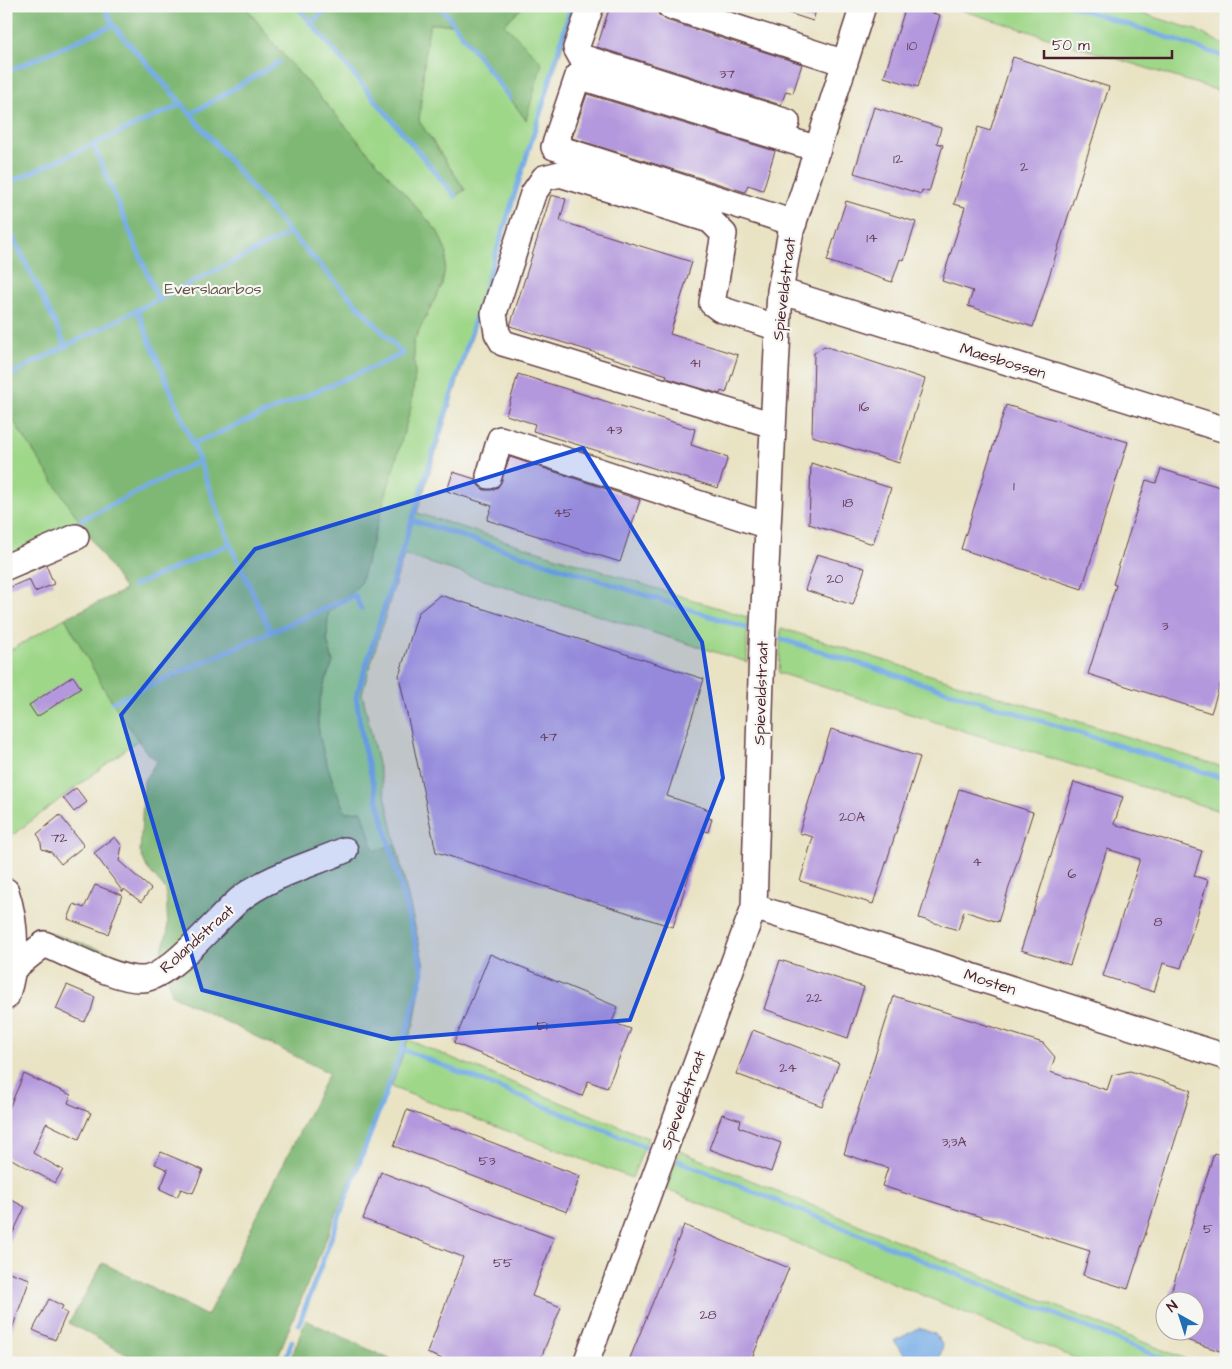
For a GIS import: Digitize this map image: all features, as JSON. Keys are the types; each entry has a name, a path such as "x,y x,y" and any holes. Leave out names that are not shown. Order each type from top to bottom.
{"street":[{"path":"590,6 576,48 581,57 821,141"},
{"path":"670,6 846,63"},
{"name":"Spieveldstraat","path":"586,1363 754,907 768,526 780,291 794,222 863,6"},
{"path":"794,222 554,147 578,76 821,141"},
{"path":"773,425 504,343 497,333 494,313 533,194 544,178 560,174 710,220 724,234 712,302 720,309 778,328"},
{"name":"Maesbossen","path":"780,291 1226,430"},
{"path":"489,476 500,439 768,526"},
{"path":"6,568 76,537"},
{"name":"Rolandstraat","path":"15,928 44,944 128,978 146,979 171,965 238,901 256,888 345,850"},
{"path":"6,891 15,928 14,968 6,996"},
{"name":"Mosten","path":"754,907 1226,1057"},
{"path":"14,968 44,944"}],"highlighted area":[{"path":"583,448 702,642 723,778 630,1020 391,1039 202,990 121,715 255,549"}],"green space":[{"name":"Everslaarbos","path":"6,6 245,6 278,49 438,232 447,254 442,285 413,342 415,374 411,407 360,584 328,614 327,640 333,662 322,691 318,714 319,732 324,756 345,812 362,811 374,851 396,844 424,965 414,1025 275,1363 142,1363 69,1323 103,1263 207,1316 329,1073 172,995 168,978 43,953 50,933 145,964 153,962 160,956 168,930 166,890 147,868 140,852 144,780 157,761 146,752 106,692 65,618 125,590 6,410"},
{"path":"245,6 297,6 455,196 465,190 419,121 426,43 430,24 455,24 526,120 504,24 524,6 575,6 417,513 747,617 747,662 404,555 362,693 396,844 374,851 362,811 345,812 321,744 318,722 320,699 333,662 327,640 328,614 360,584 411,407 415,374 413,342 442,285 447,254 438,232 278,49"},
{"path":"297,6 524,6 504,24 542,63 526,120 455,24 430,24 426,43 419,121 465,190 455,196"},
{"path":"948,6 1118,6 1196,30 1226,46 1226,93"},
{"path":"6,410 81,520 12,554 6,541"},
{"path":"65,618 106,692 138,740 6,840 6,653"},
{"path":"781,628 1226,768 1226,813 779,673"},
{"path":"408,1040 648,1138 632,1178 391,1087"},
{"path":"680,1151 1195,1363 1087,1363 665,1189"},
{"path":"306,1320 398,1363 289,1363"}],"water":[{"path":"919,1328 935,1334 943,1346 938,1363 912,1360 898,1348 894,1341"}],"building":[{"path":"610,6 653,6 659,15 666,20 802,64 793,93 786,91 781,105 597,47"},
{"path":"777,6 817,6 813,21 776,9"},
{"path":"906,6 940,15 918,87 884,77"},
{"path":"1013,57 1109,87 1033,327 968,306 973,291 942,281 965,207 954,204 978,127 990,131"},
{"path":"587,94 775,151 763,190 748,185 745,192 572,138"},
{"path":"874,107 941,128 937,143 943,145 929,192 922,190 921,194 854,173"},
{"path":"551,195 566,199 560,221 692,262 670,334 738,355 726,393 721,391 720,394 666,378 667,375 510,326"},
{"path":"846,201 916,222 904,260 900,259 892,282 827,261"},
{"path":"824,346 925,379 899,463 812,436 814,353"},
{"path":"518,374 695,429 691,445 728,457 718,488 533,431 535,424 506,415"},
{"path":"1006,405 1128,442 1082,589 961,549"},
{"path":"510,457 640,500 620,562 487,520 492,506 447,491 453,472 475,479 484,490 492,490 498,487"},
{"path":"811,463 891,488 873,544 809,524"},
{"path":"1161,469 1226,489 1226,666 1211,713 1088,674 1116,585 1113,584 1146,480 1156,483"},
{"path":"817,554 865,568 853,605 805,590"},
{"path":"46,565 54,584 35,592 29,579 6,589 6,581"},
{"path":"440,595 704,679 667,796 710,810 707,818 712,819 708,832 703,830 673,927 436,852 399,676 418,613"},
{"path":"73,676 81,688 37,717 29,705"},
{"path":"831,729 920,757 873,904 800,881 813,837 799,833"},
{"path":"1074,782 1123,797 1114,824 1202,851 1194,876 1208,880 1181,968 1163,963 1154,992 1103,976 1140,859 1107,849 1070,965 1021,950"},
{"path":"76,788 87,802 74,812 63,798"},
{"path":"959,789 1033,812 998,922 964,911 958,930 919,918"},
{"path":"60,815 84,846 61,864 51,852 42,849 40,838 37,834"},
{"path":"115,837 122,846 119,861 151,889 141,902 124,889 123,892 94,853"},
{"path":"95,885 122,895 108,934 68,919 74,904 84,908"},
{"path":"490,954 618,1007 612,1022 631,1029 607,1088 588,1081 582,1096 454,1043"},
{"path":"780,960 864,987 848,1038 764,1009"},
{"path":"67,985 95,997 91,1011 84,1022 56,1009"},
{"path":"894,996 1043,1043 1055,1057 1050,1072 1107,1090 1112,1075 1130,1071 1191,1090 1128,1289 1083,1275 1090,1251 882,1186 888,1168 844,1154"},
{"path":"753,1030 839,1063 822,1106 736,1074"},
{"path":"24,1074 71,1095 68,1103 91,1113 79,1139 46,1123 33,1153 63,1170 55,1183 6,1156 6,1115"},
{"path":"407,1110 580,1176 567,1212 394,1146"},
{"path":"722,1114 741,1120 739,1127 781,1143 771,1172 709,1149"},
{"path":"161,1152 203,1170 193,1193 181,1189 177,1197 160,1189 168,1170 155,1164"},
{"path":"1214,1153 1226,1157 1226,1353 1192,1342 1204,1342 1204,1292 1171,1292"},
{"path":"381,1172 554,1238 532,1296 561,1307 539,1363 453,1363 427,1353 463,1257 363,1219"},
{"path":"6,1197 25,1207 6,1248"},
{"path":"684,1225 789,1268 750,1363 628,1363"},
{"path":"6,1271 30,1279 8,1340 6,1339"},
{"path":"49,1299 63,1306 61,1310 67,1313 55,1340 33,1330"}],"waterway":[{"path":"104,6 113,25 290,233 403,354 193,444"},
{"path":"297,6 455,196"},
{"path":"310,23 332,6"},
{"path":"440,6 510,98"},
{"path":"571,6 543,104 412,520 747,628"},
{"path":"1072,6 1226,57"},
{"path":"6,72 113,25"},
{"path":"191,114 279,62"},
{"path":"6,184 182,104"},
{"path":"93,144 159,301"},
{"path":"6,222 66,346 137,310 193,444 230,544 271,632"},
{"path":"137,310 290,233"},
{"path":"6,377 66,346"},
{"path":"81,520 199,461"},
{"path":"412,520 356,697 364,748 423,972 402,1049 646,1147"},
{"path":"133,586 230,544"},
{"path":"113,702 355,595 361,609"},
{"path":"781,639 1226,779"},
{"path":"299,1324 402,1049"},
{"path":"679,1161 1174,1363"},
{"path":"284,1363 292,1341"}]}
